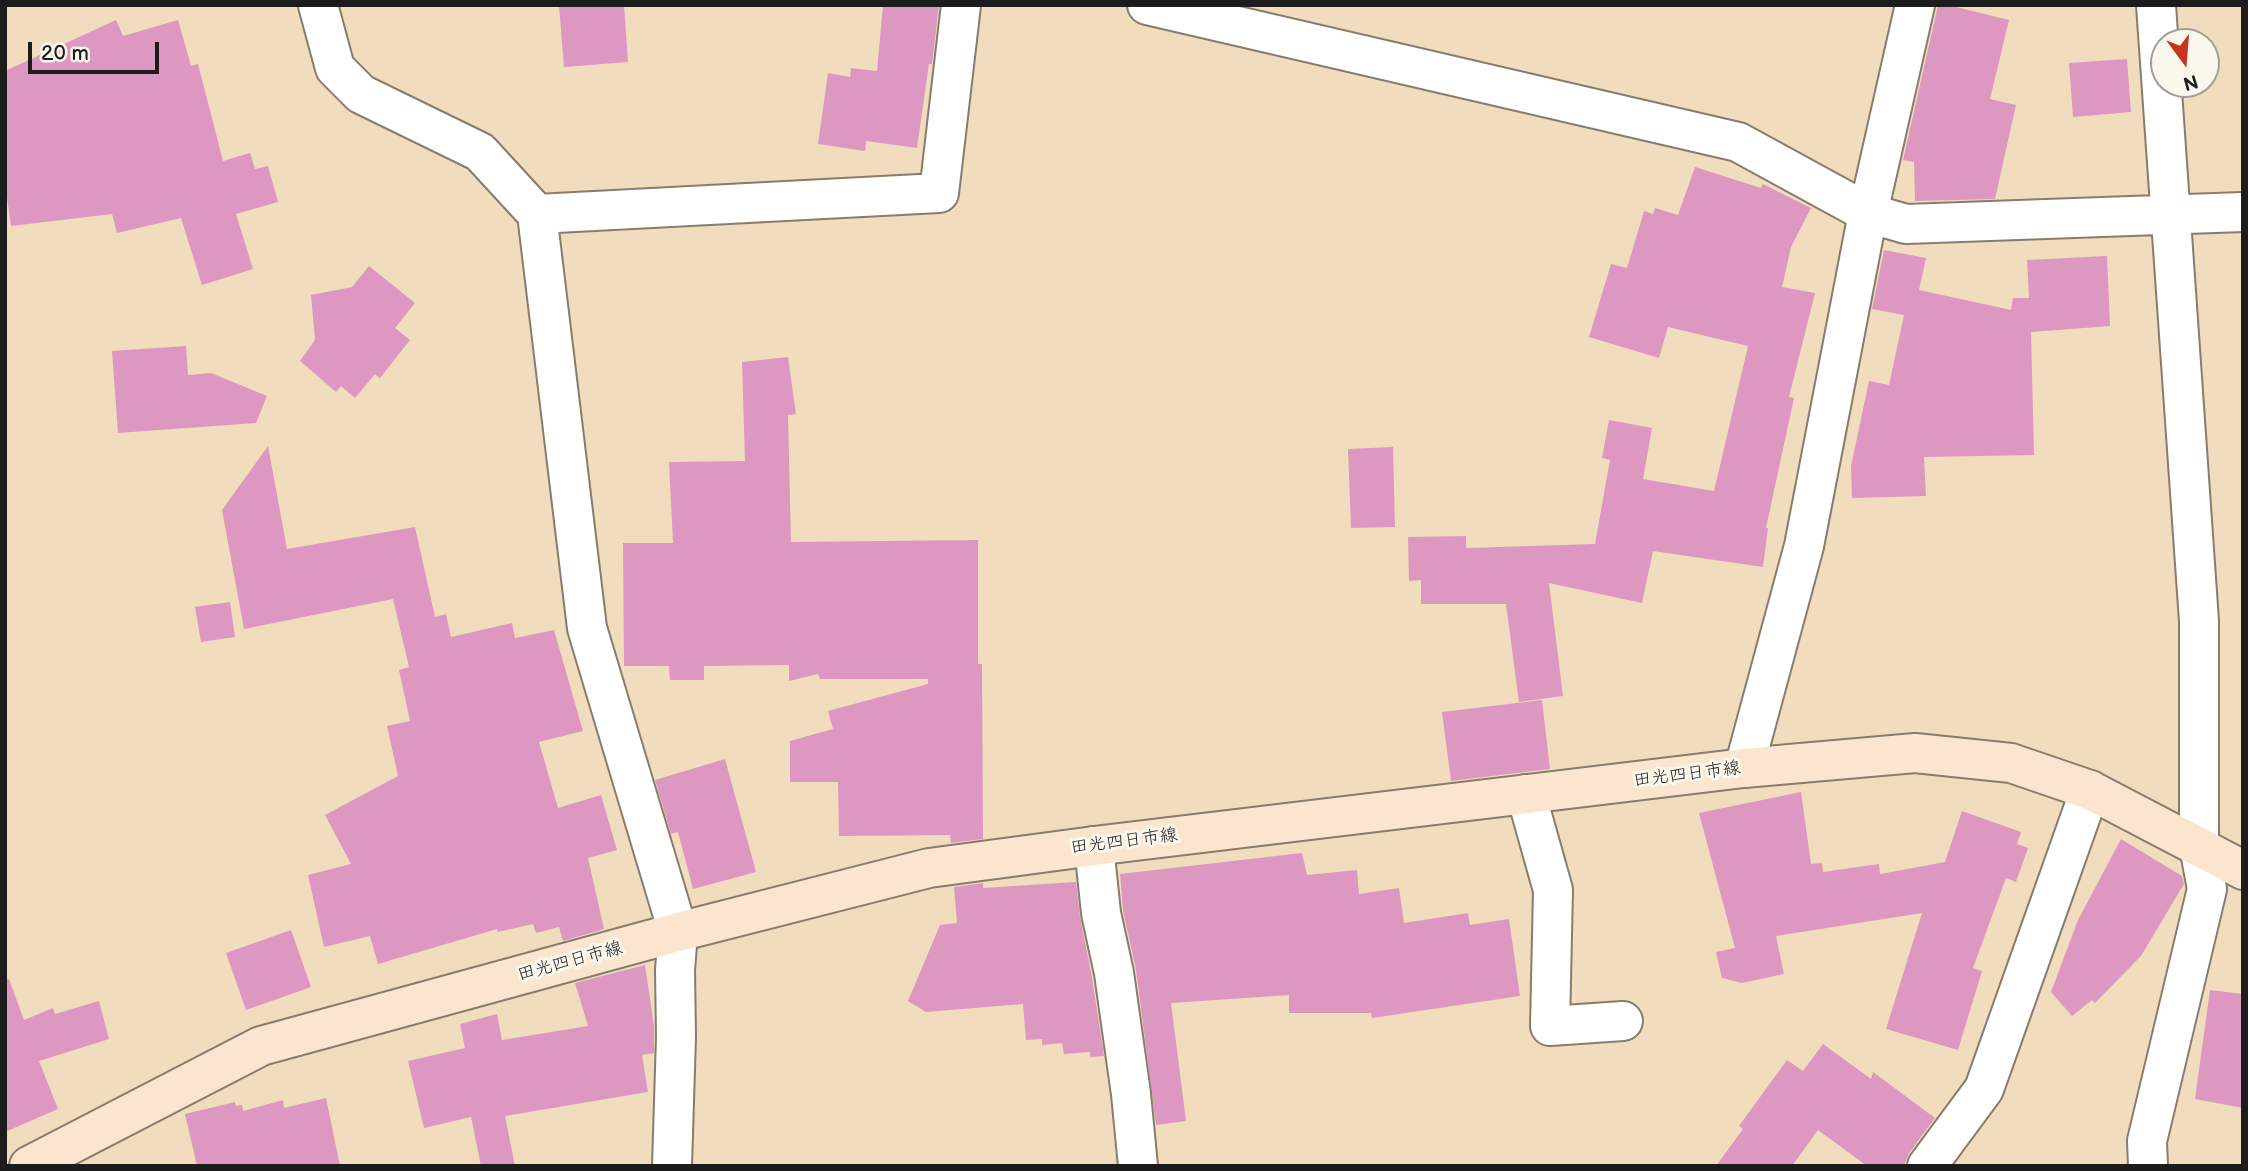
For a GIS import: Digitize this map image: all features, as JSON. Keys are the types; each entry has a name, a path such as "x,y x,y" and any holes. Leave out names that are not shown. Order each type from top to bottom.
{"main road":[{"name":"田光四日市線","path":"29,1166 261,1046 678,932 929,869 1094,846 1744,768 1915,754 2011,763 2090,790 2243,870"}],"street":[{"path":"318,5 335,68 361,94 480,152 537,214 587,628 678,932 675,970 673,1166"},
{"path":"537,214 939,193 961,5"},
{"path":"1147,5 1738,142 1868,213 1906,224 2243,212"},
{"path":"1744,768 1804,546 1868,213 1915,5"},
{"path":"2148,1166 2147,1141 2207,889 2199,845 2199,621 2156,5"},
{"path":"1927,1166 1984,1089 2090,790"},
{"path":"1526,794 1553,890 1550,1026 1623,1021"},
{"path":"1094,846 1101,913 1114,973 1131,1094 1138,1166"}],"building":[{"path":"559,5 624,5 628,62 564,67"},
{"path":"883,5 939,5 917,148 866,141 865,151 818,144 828,73 850,77 851,68 877,71"},
{"path":"1938,5 2009,20 1990,99 2016,105 1995,199 1915,201 1914,162 1903,160"},
{"path":"116,20 123,36 178,20 191,66 198,64 223,161 250,153 255,169 268,166 278,202 236,214 253,269 202,285 181,218 117,233 112,214 11,226 5,183 5,71"},
{"path":"2127,59 2131,112 2073,117 2069,63"},
{"path":"1695,167 1761,188 1763,184 1811,208 1791,247 1782,287 1815,293 1789,397 1794,398 1766,528 1763,567 1653,551 1642,603 1549,583 1563,696 1519,702 1506,604 1421,604 1421,580 1409,581 1408,537 1466,536 1466,548 1595,544 1610,460 1602,458 1609,420 1652,428 1643,479 1714,491 1748,346 1668,327 1659,358 1589,337 1611,264 1627,268 1644,211 1653,214 1655,208 1678,215"},
{"path":"1884,250 1926,258 1919,290 2011,310 2013,298 2029,298 2027,260 2107,256 2110,326 2031,332 2034,455 1924,457 1926,496 1852,498 1851,466 1869,381 1889,385 1904,315 1872,309"},
{"path":"369,266 415,303 395,328 410,340 380,378 375,374 355,398 341,386 336,392 300,361 315,340 311,295 352,287"},
{"path":"186,346 188,375 211,373 267,396 256,423 118,433 112,351"},
{"path":"788,357 796,414 788,415 791,542 978,540 983,839 951,843 950,835 839,836 838,782 790,782 790,741 833,729 828,711 928,684 928,679 820,679 818,674 789,681 789,665 704,666 704,680 670,680 669,666 624,666 623,543 673,543 669,462 745,461 742,362"},
{"path":"268,446 287,549 415,527 435,617 446,614 451,637 512,623 515,638 554,630 583,731 539,742 558,808 601,795 617,850 588,858 604,929 563,941 559,927 536,933 533,924 498,932 497,929 378,964 370,936 324,947 308,875 351,864 325,815 398,776 387,726 410,721 399,670 409,667 393,599 244,629 222,510"},
{"path":"1393,447 1395,527 1351,528 1348,449"},
{"path":"230,602 235,637 201,642 195,607"},
{"path":"1542,700 1550,769 1451,781 1442,712"},
{"path":"725,759 756,872 693,889 678,832 671,834 655,780"},
{"path":"1801,792 1811,864 1822,863 1823,872 1879,864 1880,874 1945,862 1962,811 2021,832 2017,844 2028,848 2016,882 2006,878 1973,968 1982,971 1958,1050 1886,1029 1922,913 1776,936 1784,974 1742,983 1722,978 1716,952 1735,948 1699,813"},
{"path":"2121,839 2182,876 2184,884 2141,956 2095,1003 2092,1000 2072,1016 2051,992 2078,920"},
{"path":"1302,853 1307,875 1357,870 1359,894 1399,888 1404,923 1468,913 1470,925 1509,919 1520,996 1372,1018 1371,1013 1289,1013 1289,995 1171,1003 1186,1121 1156,1125 1136,970 1123,910 1120,874"},
{"path":"1076,882 1104,1056 1090,1057 1090,1052 1064,1054 1062,1043 1042,1045 1042,1039 1026,1040 1023,1004 926,1012 908,1001 940,925 957,923 954,887 983,883 983,888"},
{"path":"291,930 311,987 246,1010 226,953"},
{"path":"645,965 654,1026 654,1053 642,1055 648,1092 505,1116 515,1166 481,1166 471,1117 424,1128 408,1061 465,1048 460,1024 497,1014 502,1040 588,1026 575,983"},
{"path":"9,979 24,1020 53,1008 55,1014 99,1001 109,1039 39,1061 58,1109 5,1132 5,980"},
{"path":"2210,990 2243,994 2243,1108 2195,1099"},
{"path":"1823,1044 1871,1079 1873,1072 1935,1118 1909,1153 1904,1166 1867,1166 1818,1130 1792,1166 1716,1166 1743,1129 1739,1126 1787,1060 1803,1071"},
{"path":"326,1098 340,1166 197,1166 185,1114 235,1102 236,1106 242,1105 243,1111 283,1100 284,1108"}]}
